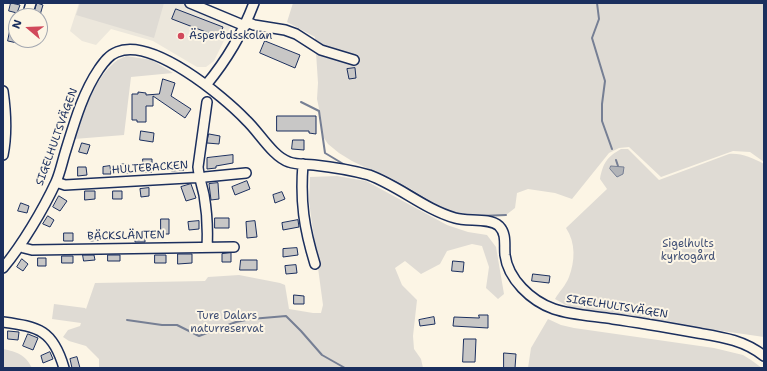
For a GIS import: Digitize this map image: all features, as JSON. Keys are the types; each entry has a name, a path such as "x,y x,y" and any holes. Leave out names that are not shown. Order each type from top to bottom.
{"street":[{"path":"190,3 246,24 285,30 303,38 321,50 354,60"},
{"path":"206,85 222,65 246,24 254,3"},
{"name":"SIGELHULTSVÄGEN","path":"3,268 20,246 56,182 82,103 93,78 110,55 125,49 139,50 148,52 176,66 206,85 248,121 281,158 289,162 333,167 366,175 391,185 435,210 451,217 464,220 490,222 497,225 504,235 506,259 514,278 526,292 548,306 565,312 725,337 746,344 764,356"},
{"path":"3,91 5,106 5,133 3,155"},
{"path":"206,102 198,167 206,212 207,247"},
{"path":"303,164 303,212 315,264"},
{"name":"HULTEBACKEN","path":"56,182 65,185 246,173"},
{"name":"BÄCKSLÄNTEN","path":"20,246 32,250 234,246"},
{"path":"3,322 33,327 44,333 56,346 64,368"}],"shaded area":[{"name":"Äsperödsskolan","path":"79,3 183,3 232,24 214,61 206,67 197,67 153,41 111,29 96,45 82,41 70,31"},
{"path":"611,166 624,167 623,174 617,177 610,169"}],"green space":[{"path":"80,3 164,3 154,38 76,15"},
{"path":"293,3 764,3 764,162 750,152 733,151 661,177 629,147 619,148 609,153 572,199 555,193 528,189 517,193 515,208 506,215 469,217 442,210 411,189 352,161 328,144 322,135 321,118 317,99 318,83 315,37 287,22"},
{"path":"126,56 152,60 173,73 131,77 124,135 74,139 95,87 115,62"},
{"name":"Sigelhults kyrkogård","path":"621,149 628,149 659,180 729,154 743,155 764,164 764,337 577,310 555,299 568,280 572,265 574,252 572,240 566,228 607,189 600,179 603,169 606,161"},
{"name":"Ture Dalars naturreservat","path":"337,176 366,181 447,225 468,232 487,235 496,247 504,294 498,299 486,288 489,267 482,246 472,244 447,251 440,264 421,274 405,261 395,268 402,285 417,300 413,336 414,349 421,359 423,368 99,368 99,359 86,346 69,341 63,337 68,330 80,326 81,323 52,319 54,304 86,309 95,283 205,281 208,277 239,275 285,285 289,309 321,313 323,305 309,201 310,177"},
{"path":"548,319 561,325 574,328 714,348 743,355 762,368 528,368 531,348"},
{"path":"3,349 20,354 32,368 3,368"}],"building":[{"path":"11,3 20,5 19,8 10,8"},
{"path":"37,3 43,5 42,8 36,8"},
{"path":"176,9 223,27 219,37 172,19"},
{"path":"265,41 300,55 295,68 260,53"},
{"path":"355,68 356,78 349,79 347,69"},
{"path":"163,79 175,83 171,96 191,109 185,118 153,96 153,106 146,106 146,122 137,122 137,120 132,120 132,94 138,94 138,92 146,93 146,95 159,94"},
{"path":"277,116 316,116 316,134 309,133 309,131 277,131"},
{"path":"141,131 154,133 153,142 140,140"},
{"path":"209,134 220,136 219,144 207,143"},
{"path":"293,140 304,140 304,150 292,149"},
{"path":"82,143 90,145 87,154 79,152"},
{"path":"233,155 233,163 207,169 207,158"},
{"path":"143,159 152,159 152,172 144,172"},
{"path":"171,162 183,162 184,170 172,171"},
{"path":"121,164 129,164 130,173 122,173"},
{"path":"110,166 111,174 103,174 103,167"},
{"path":"78,167 86,167 87,175 78,176"},
{"path":"247,181 250,189 235,195 232,187"},
{"path":"218,183 219,199 211,200 209,184"},
{"path":"191,184 196,198 186,201 181,187"},
{"path":"149,188 149,196 141,197 140,189"},
{"path":"85,191 95,191 95,199 85,200"},
{"path":"113,191 122,191 122,199 113,199"},
{"path":"282,192 285,199 275,203 273,195"},
{"path":"59,196 67,201 60,211 53,207"},
{"path":"21,203 29,206 27,213 18,211"},
{"path":"48,216 54,220 50,227 43,224"},
{"path":"215,218 229,218 229,228 215,228"},
{"path":"161,219 169,219 169,234 161,234"},
{"path":"298,220 299,227 283,230 282,223"},
{"path":"199,221 199,229 189,230 188,222"},
{"path":"255,221 257,237 247,238 246,222"},
{"path":"113,232 123,232 123,239 113,239"},
{"path":"64,233 73,233 73,241 64,241"},
{"path":"91,233 99,233 99,240 91,241"},
{"path":"145,233 145,242 135,242 135,234"},
{"path":"297,248 298,255 283,257 283,249"},
{"path":"231,253 231,262 222,262 222,254"},
{"path":"178,254 192,254 192,263 178,264"},
{"path":"83,255 94,255 95,260 84,261"},
{"path":"108,255 120,255 120,261 108,261"},
{"path":"155,255 166,255 166,263 155,263"},
{"path":"62,256 73,256 73,263 62,263"},
{"path":"38,258 46,258 46,266 38,266"},
{"path":"22,259 28,264 23,271 17,267"},
{"path":"241,260 257,260 257,270 240,270"},
{"path":"453,261 464,262 463,272 452,271"},
{"path":"296,265 297,273 286,274 285,266"},
{"path":"533,274 550,276 549,283 532,281"},
{"path":"294,295 304,296 304,304 294,304"},
{"path":"479,315 488,315 488,328 453,326 454,317 479,318"},
{"path":"434,317 435,324 420,326 419,320"},
{"path":"8,331 19,332 18,340 8,339"},
{"path":"28,334 38,338 33,350 23,346"},
{"path":"464,339 476,339 475,362 463,362"},
{"path":"50,352 53,359 43,363 41,356"},
{"path":"504,353 516,354 515,368 504,368"},
{"path":"77,357 80,368 72,368 70,359"}],"waterway":[{"path":"597,3 599,19 592,38 605,81 602,104 602,121 612,149"},
{"path":"301,102 319,111 325,153 349,166"},
{"path":"616,160 618,166"},
{"path":"357,168 388,178 434,205"},
{"path":"481,216 506,215"},
{"path":"127,320 162,325 177,325 199,336 236,322 286,316 322,355 345,368"}],"place":[{"name":"Äsperödsskolan","path":"181,36"}]}
